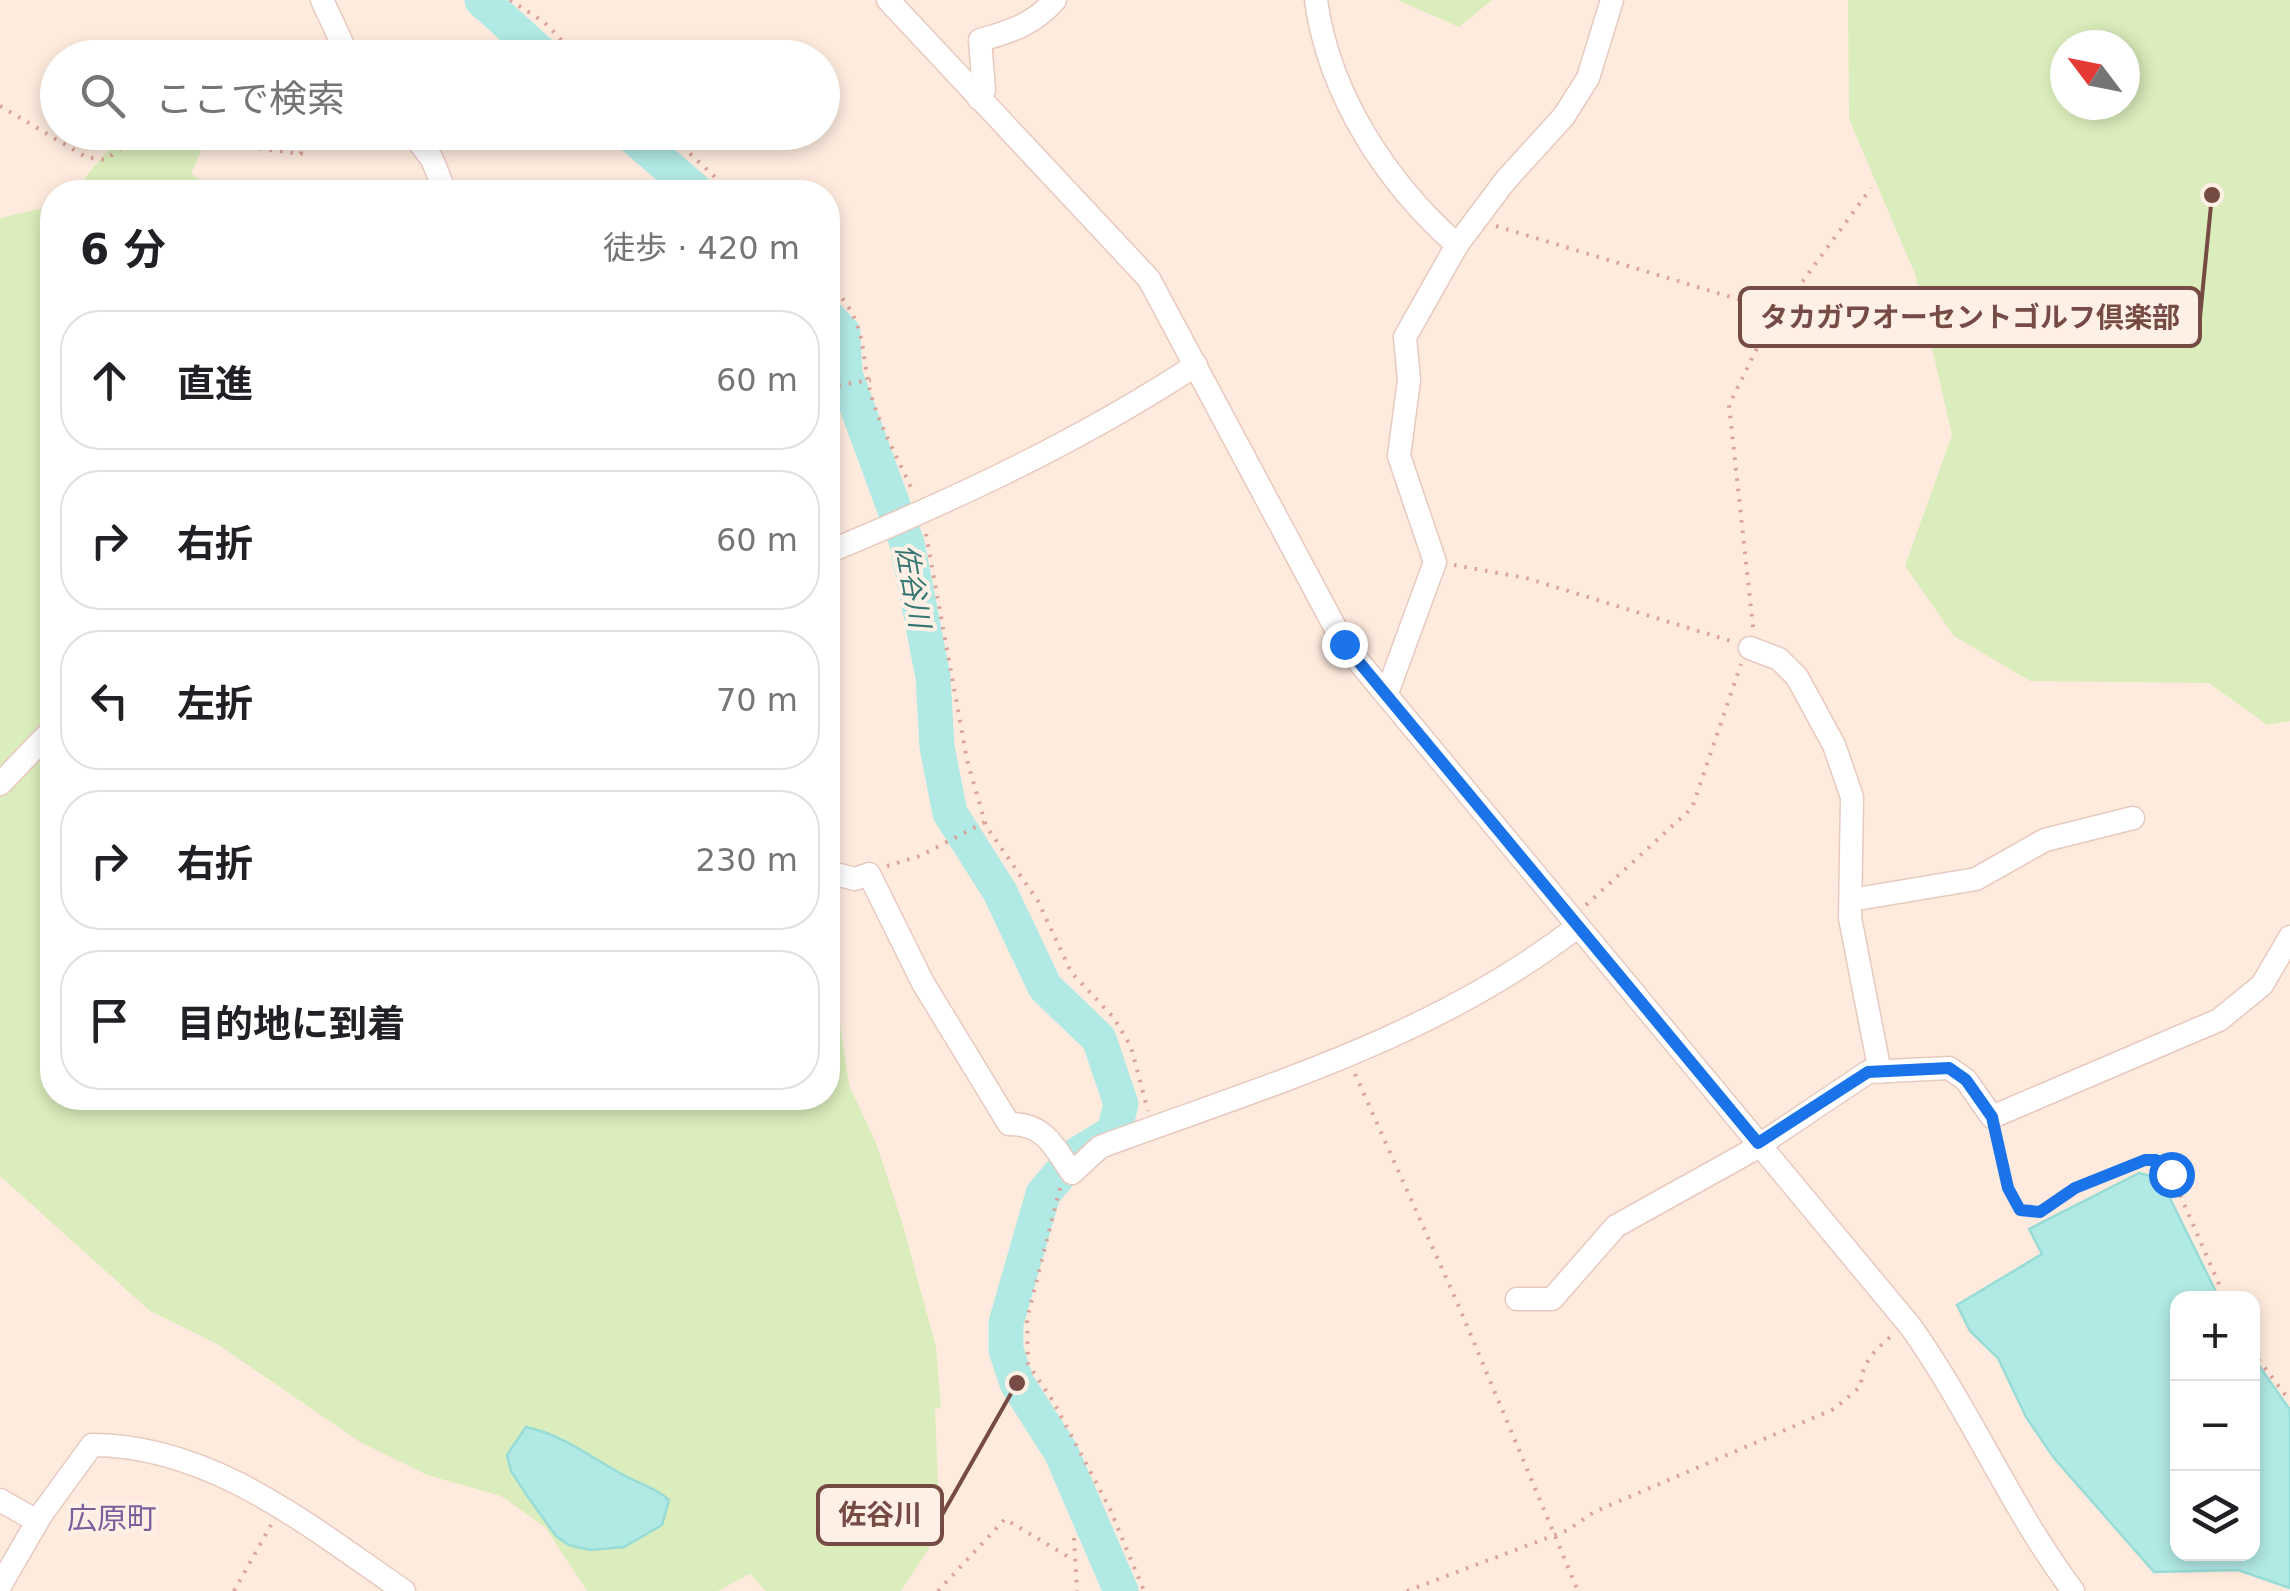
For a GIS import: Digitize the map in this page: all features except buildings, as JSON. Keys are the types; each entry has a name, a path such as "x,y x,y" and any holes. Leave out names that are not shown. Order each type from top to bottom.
{"street":[{"path":"322,0 340,40"},
{"path":"888,0 1149,278 1344,644 1907,1322 1954,1388 2047,1556 2073,1591"},
{"path":"980,99 984,90 980,40 1014,31 1042,14 1055,0"},
{"path":"1316,0 1326,53 1364,133 1399,183 1457,245"},
{"path":"1386,692 1435,562 1399,456 1410,380 1405,337 1457,245 1505,180 1564,116 1588,78 1612,0"},
{"path":"426,150 440,180"},
{"path":"840,547 922,513 1115,418 1196,365"},
{"path":"1750,648 1779,660 1797,677 1834,745 1852,797 1851,900 1858,968 1880,1072"},
{"path":"0,784 40,742"},
{"path":"1851,900 1976,880 2045,840 2133,818"},
{"path":"840,875 854,879 869,874 923,984 1008,1124 1027,1123 1044,1131 1072,1173 1100,1147 1346,1057 1429,1021 1575,922"},
{"path":"1517,1299 1552,1299 1616,1226 1758,1143 1868,1072 1949,1068 1966,1080 1992,1117 2219,1020 2262,986 2290,938"},
{"path":"0,1586 37,1521 92,1444 112,1444 224,1473 404,1591"},
{"path":"0,1500 37,1521"}],"path":[{"path":"510,0 544,22 561,40"},
{"path":"0,106 40,129"},
{"path":"76,150 105,160 119,150"},
{"path":"269,150 301,154 301,150"},
{"path":"686,150 718,180"},
{"path":"1575,922 1692,808 1750,648 1754,623 1728,404 1776,318 1872,188"},
{"path":"1477,221 1744,300 1776,318"},
{"path":"840,295 860,324 873,402 922,513 967,760 985,822 1038,901 1072,972 1114,1018 1131,1048 1154,1128"},
{"path":"840,385 871,380"},
{"path":"1435,562 1526,578 1750,648"},
{"path":"869,874 920,856 985,822"},
{"path":"1346,1057 1460,1309 1578,1591"},
{"path":"1992,1117 2008,1188 2020,1210 2040,1212 2075,1188 2145,1160 2156,1160 2171,1174 2222,1291"},
{"path":"1072,1173 1061,1183 1031,1301 1028,1364 1110,1509 1144,1591"},
{"path":"1407,1591 1552,1532 1568,1530 1594,1512 1834,1409 1861,1386 1861,1373 1874,1350 1907,1322"},
{"path":"2260,1361 2290,1401"},
{"path":"234,1591 280,1508"},
{"path":"938,1591 1005,1520 1072,1559"},
{"path":"1074,1538 1076,1591"}],"green space":[{"path":"1397,0 1492,0 1459,27"},
{"path":"1848,0 2290,0 2290,721 2267,725 2209,683 2030,681 1954,636 1905,566 1952,435 1915,274 1849,119"},
{"path":"110,150 201,150 191,174 200,180 84,180"},
{"path":"40,209 40,1110 840,1110 840,1023 849,1085 876,1143 936,1347 941,1407 935,1409 940,1531 901,1591 766,1591 750,1574 718,1591 587,1591 545,1527 501,1496 427,1475 360,1442 217,1344 150,1311 0,1176 0,218"}],"water":[{"path":"2139,1173 2160,1178 2216,1291 2170,1291 2170,1561 2260,1561 2260,1367 2290,1410 2290,1588 2238,1570 2154,1572 2054,1458 2026,1417 1998,1358 1970,1331 1957,1305 2042,1254 2029,1229"},
{"path":"526,1427 563,1440 664,1496 669,1500 662,1525 624,1547 590,1550 569,1545 556,1536 511,1471 507,1455"}],"waterway":[{"name":"佐谷川","path":"482,0 526,40"},
{"name":"佐谷川","path":"649,150 683,180"},
{"name":"佐谷川","path":"840,330 845,374 907,543 933,677 937,747 950,813 1000,892 1045,987 1099,1039 1121,1104 1114,1132 1075,1156 1043,1194 1006,1323 1006,1350 1017,1383 1061,1452 1121,1591"}],"place":[{"name":"タカガワオーセントゴルフ倶楽部","path":"2212,195"},
{"name":"佐谷川","path":"1017,1383"}],"district":[{"name":"広原町","path":"112,1518"}],"route":[{"path":"1344,644 1758,1143 1868,1072 1906,1073 1936,1066 1949,1068 1966,1080 1992,1117 2008,1188 2020,1210 2040,1212 2075,1188 2145,1160 2156,1160 2171,1174"}]}
